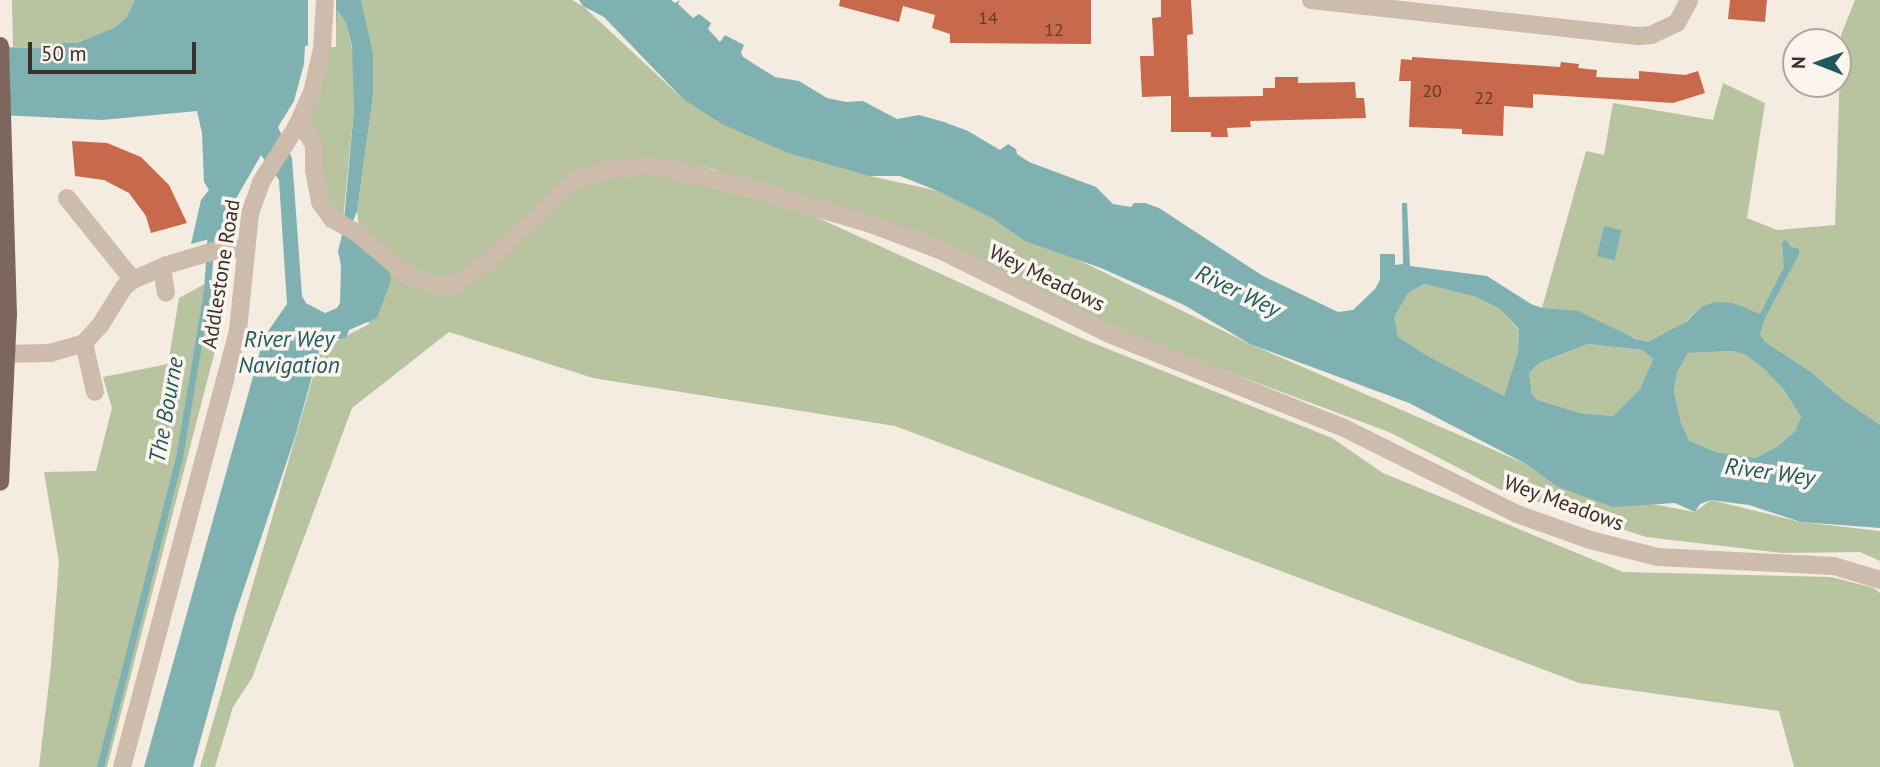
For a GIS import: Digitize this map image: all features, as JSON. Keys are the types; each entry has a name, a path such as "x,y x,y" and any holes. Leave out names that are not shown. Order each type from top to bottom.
{"main road":[{"path":"0,46 8,254 0,482"}],"street":[{"name":"Addlestone Road","path":"122,767 238,330 250,213 261,182 298,123 313,93 323,44 324,0"},
{"path":"1311,0 1639,36 1659,32 1677,23 1689,0"},
{"name":"Wey Meadows","path":"298,123 314,145 314,170 320,202 332,219 357,233 408,276 432,285 456,285 499,252 573,181 603,171 650,165 820,209 940,250 1109,334 1342,427 1517,514 1590,540 1658,557 1834,566 1880,580"},
{"path":"67,198 133,280"},
{"path":"3,354 50,353 84,343 101,324 124,286 133,280 217,250 245,248"},
{"path":"162,268 166,293"},
{"path":"84,343 95,392"}],"green space":[{"path":"12,0 135,0 126,18 115,27 77,43 59,43 58,46 42,48 13,47"},
{"path":"361,0 572,0 583,6 683,99 870,176 938,191 1250,344 1526,464 1556,486 1695,512 1711,500 1801,522 1880,531 1880,561 1860,552 1782,553 1646,537 1499,489 1389,432 1128,335 702,165 1088,341 1332,438 1383,473 1623,572 1831,577 1874,588 1880,593 1880,767 1794,767 1779,711 1579,683 895,426 593,378 449,332 352,408 252,678 233,707 215,767 200,767 321,349 369,324 357,211 373,96 373,52"},
{"path":"1855,0 1880,0 1880,425 1841,398 1811,372 1765,342 1760,334 1701,307 1684,323 1648,342 1542,308 1586,151 1604,155 1613,103 1713,120 1723,83 1765,103 1747,218 1777,230 1835,225 1839,98 1852,98 1852,28 1844,28"},
{"path":"336,9 346,23 355,63 354,109 343,220 332,219 300,121 328,44 335,41"},
{"path":"225,273 217,343 107,767 39,767 51,666 59,562 44,472 96,471 112,408 103,377 168,364 179,298"},
{"path":"1424,284 1476,297 1500,309 1519,330 1518,352 1504,396 1398,337 1393,318 1408,293"},
{"path":"1588,344 1642,350 1653,359 1640,389 1613,416 1580,413 1538,400 1532,395 1529,373 1539,363"},
{"path":"1733,351 1749,356 1765,370 1784,390 1801,417 1795,431 1778,446 1756,458 1716,452 1688,441 1674,391 1677,373 1688,353"}],"water":[{"name":"River Wey Navigation","path":"135,0 361,0 373,52 373,96 357,211 352,224 389,269 391,280 377,318 349,330 346,338 331,340 320,348 295,437 235,615 193,767 144,767 264,337 287,304 279,180 261,155 230,209 228,234 191,244 201,200 209,190 204,182 202,133 197,111 102,120 0,115 0,47 42,48 57,46 59,43 77,43 115,27 126,18","holes":["337,10 346,23 352,47 354,109 343,231 338,251 341,266 340,303 337,308 325,313 306,303 302,296 292,158 278,127 294,101 304,64 305,46 335,41"]},
{"name":"River Wey","path":"579,0 671,0 675,3 680,0 678,4 693,18 699,14 711,23 708,29 720,42 725,35 744,45 741,53 743,57 775,77 799,81 827,98 846,102 863,101 897,119 919,115 944,122 968,131 1000,150 1008,144 1029,162 1096,187 1113,204 1131,207 1134,203 1145,203 1159,208 1263,276 1338,312 1353,310 1375,289 1380,280 1380,254 1395,254 1395,265 1403,264 1402,203 1407,203 1410,266 1487,276 1531,304 1542,308 1578,311 1648,342 1687,321 1701,307 1715,302 1733,303 1760,314 1784,267 1782,242 1786,240 1791,247 1799,249 1799,254 1764,320 1760,334 1765,342 1811,372 1841,398 1880,425 1880,528 1801,522 1749,505 1711,500 1700,504 1695,512 1675,503 1613,507 1556,486 1526,464 1409,403 1250,344 1184,305 1101,268 1025,241 992,218 938,191 900,176 870,176 788,153 724,125 683,99 604,17 583,6","holes":["1424,284 1476,297 1500,309 1519,329 1518,352 1504,396 1398,337 1394,317 1408,293","1588,344 1642,350 1653,359 1640,389 1613,416 1580,413 1538,400 1532,395 1529,373 1539,363","1733,351 1748,356 1784,390 1801,417 1795,431 1778,446 1756,458 1716,452 1689,441 1681,423 1674,391 1677,373 1688,353"]},
{"path":"1604,226 1622,230 1615,260 1597,256"}],"pier":[{"path":"308,0 336,0 336,47 308,47"}],"building":[{"path":"840,0 1091,0 1091,44 950,43 950,34 932,28 935,15 903,6 899,22 839,6"},
{"path":"1161,0 1191,0 1193,34 1187,35 1189,97 1263,96 1263,88 1275,88 1275,77 1298,77 1298,83 1355,82 1356,98 1364,98 1366,118 1250,121 1251,127 1227,128 1228,137 1211,137 1211,132 1171,132 1171,96 1142,97 1140,56 1154,56 1152,18 1161,17"},
{"path":"1730,0 1767,0 1765,22 1728,19"},
{"path":"1412,57 1560,67 1561,62 1579,64 1578,68 1597,70 1596,77 1639,79 1639,71 1685,75 1698,71 1705,93 1673,103 1533,94 1533,108 1504,106 1503,136 1462,134 1462,129 1409,127 1411,81 1399,81 1401,59 1412,60"},
{"path":"72,141 107,143 141,157 169,185 187,223 151,233 146,216 129,193 104,180 75,176"}],"waterway":[{"name":"The Bourne","path":"100,767 179,458 207,291 211,231"}]}
